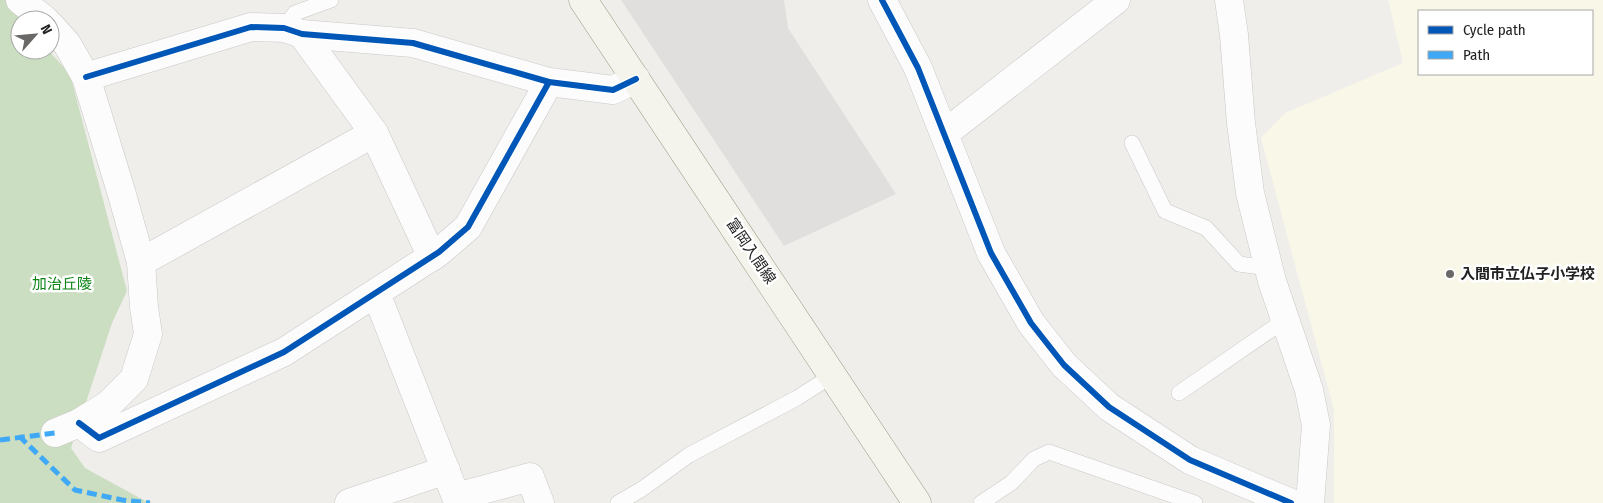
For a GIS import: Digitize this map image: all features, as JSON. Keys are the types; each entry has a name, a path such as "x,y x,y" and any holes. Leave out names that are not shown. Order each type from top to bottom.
{"main road":[{"name":"富岡入間線","path":"583,0 918,503"}],"street":[{"path":"20,0 32,10"},
{"path":"882,0 918,68 991,253 1031,323 1064,365 1109,407 1190,460 1291,503"},
{"path":"944,134 1116,0"},
{"path":"1229,0 1250,193 1269,268 1310,390 1316,425 1310,503"},
{"path":"86,76 251,27 413,43 549,82 613,90 636,79"},
{"path":"293,31 374,133 432,257"},
{"path":"60,36 67,44 86,76 122,192 141,262 148,334 134,379 108,405 67,428 100,438 284,352 432,257 468,227 549,82"},
{"path":"141,262 374,133"},
{"path":"376,294 456,497 530,477 540,503"},
{"path":"350,503 446,470"}],"lane":[{"path":"293,31 295,13 331,0"},
{"path":"1132,143 1165,211 1206,228 1239,264 1269,268"},
{"path":"1179,393 1286,320"},
{"path":"618,503 642,489 689,455 797,398 833,375"},
{"path":"982,503 1011,483 1034,459 1049,452 1187,502"}],"shaded area":[{"path":"621,0 784,0 788,28 896,194 784,246"},
{"name":"入間市立仏子小学校","path":"1388,0 1603,0 1603,503 1334,503 1334,410 1261,138 1285,113 1403,63"}],"green space":[{"name":"加治丘陵","path":"0,0 14,0 19,10 10,10 10,60 57,60 70,74 127,291 112,323 71,448 85,468 149,503 0,503"}],"marked path":[{"path":"0,440 55,433"},
{"path":"19,436 75,490 122,500 150,503"}],"cycle path":[{"path":"882,0 918,68 991,253 1031,323 1064,365 1109,407 1190,460 1291,503"},
{"path":"86,77 251,27 284,28 302,34 413,43 549,82 613,90 636,79"},
{"path":"79,423 99,438 284,352 439,252 468,227 549,82"}],"place":[{"name":"入間市立仏子小学校","path":"1450,274"}]}
